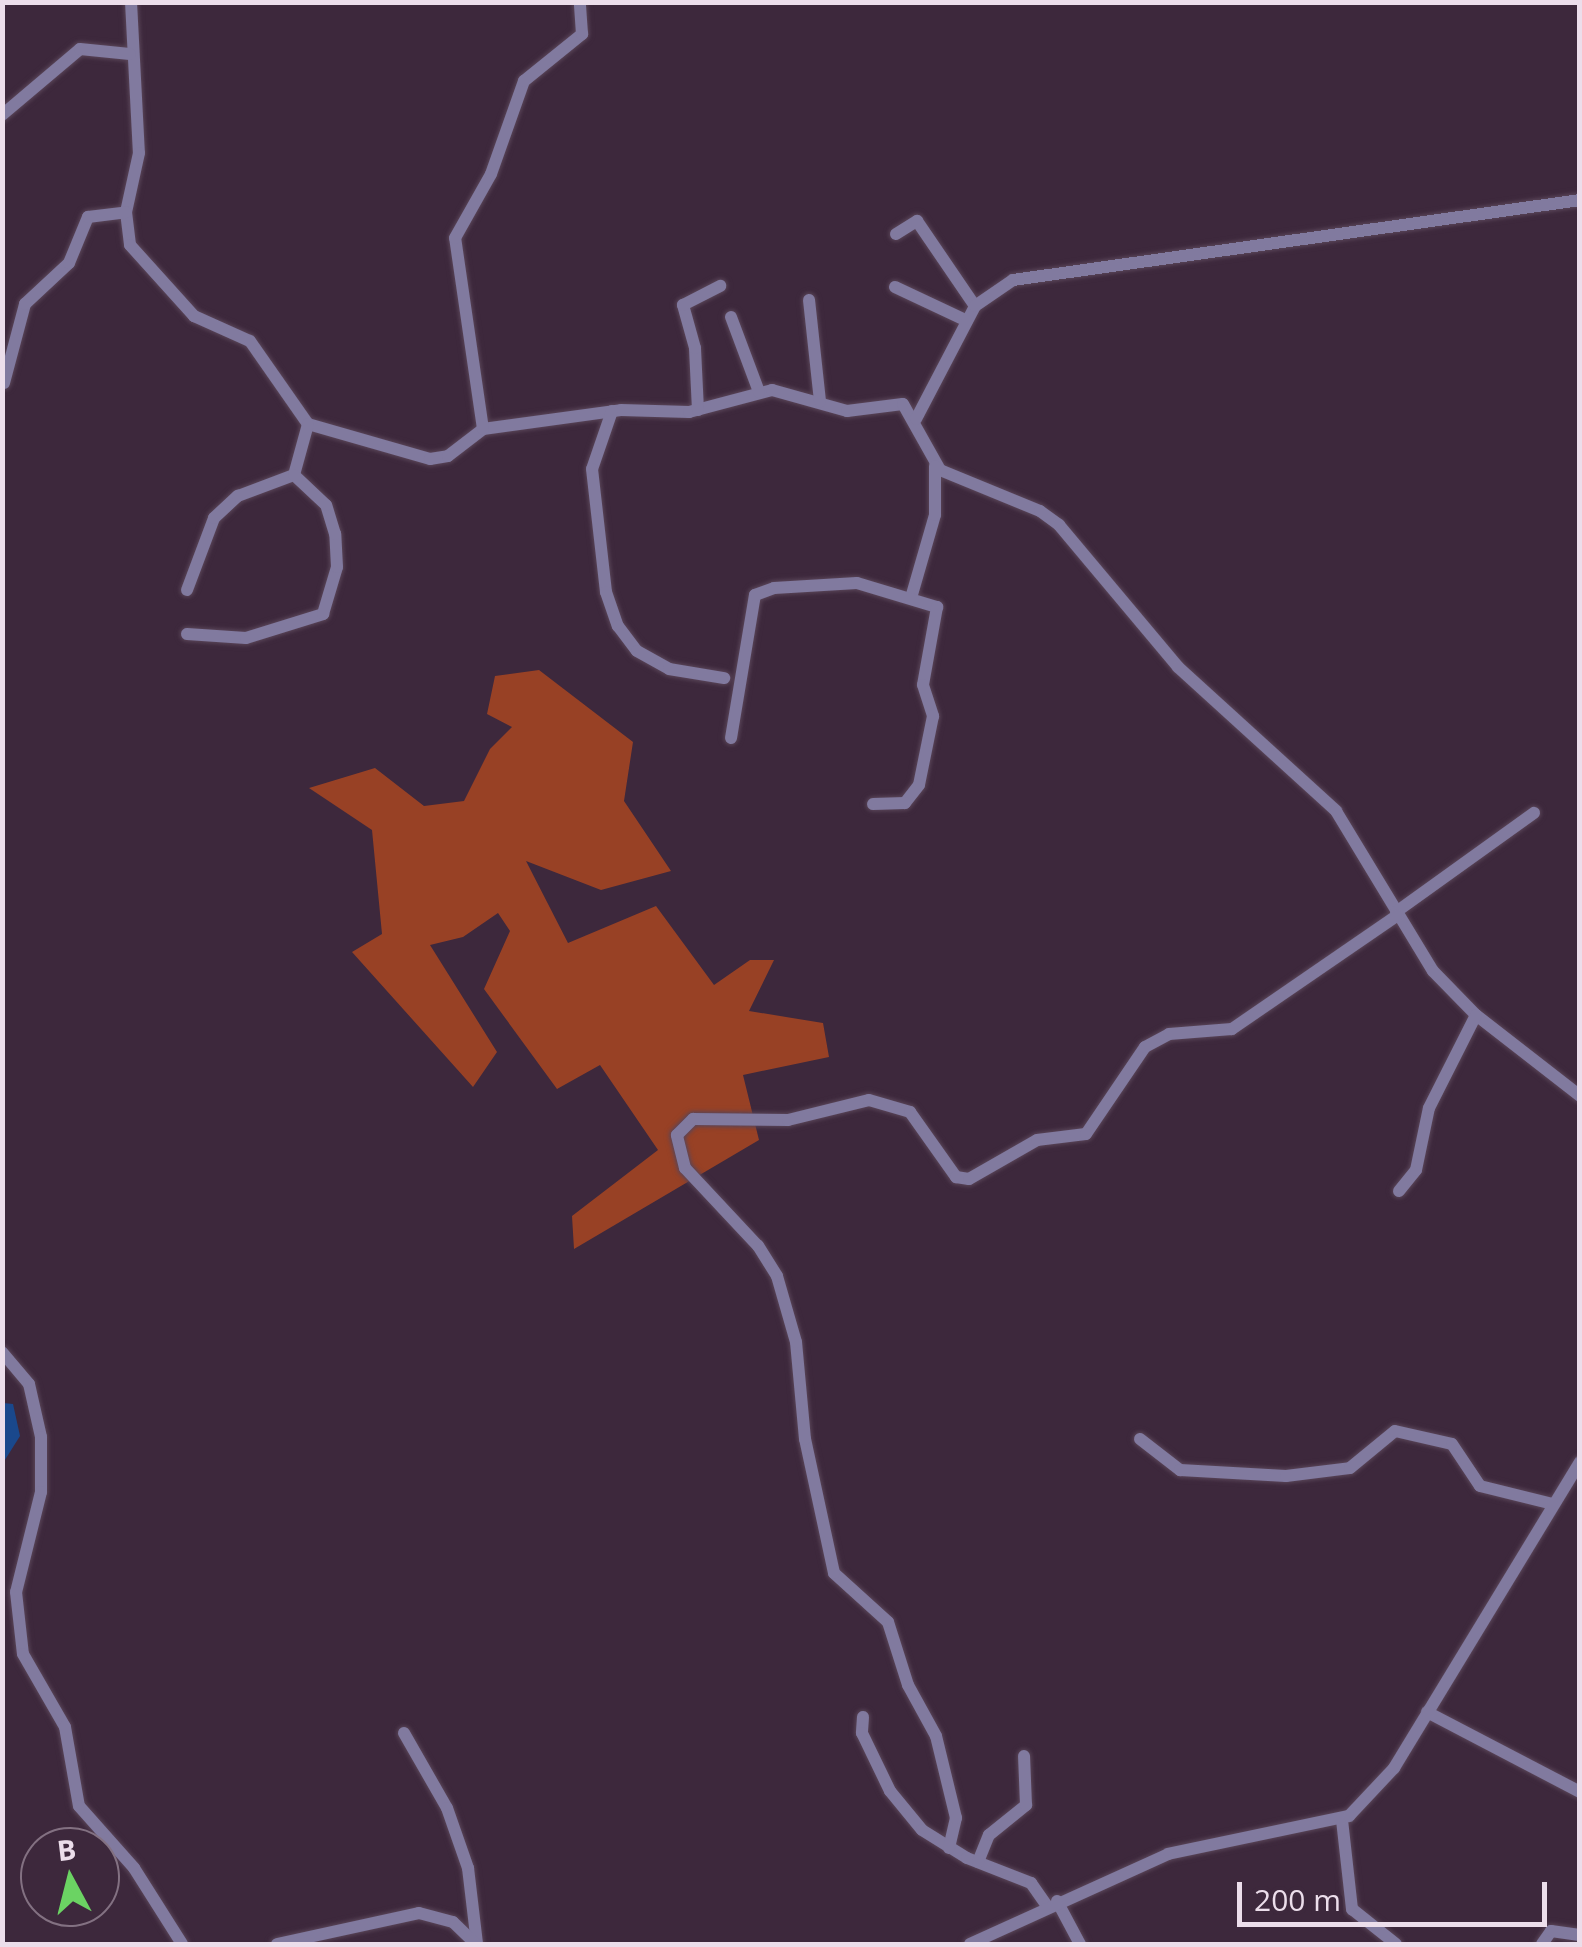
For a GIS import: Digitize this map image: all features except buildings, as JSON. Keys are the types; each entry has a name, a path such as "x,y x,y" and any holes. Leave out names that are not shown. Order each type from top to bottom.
{"street":[{"path":"130,2 130,54 139,153 126,212 130,245 140,264 194,316 250,341 308,424 430,459 448,456 484,429 612,411 698,410 759,392 786,390 846,410 897,402 916,419 935,466 935,514 912,598"},
{"path":"484,429 456,238 491,174 524,81 582,34 580,2"},
{"path":"2,114 80,50 130,54"},
{"path":"916,419 965,320 975,306 1012,280 1056,269 1185,258 1580,200"},
{"path":"4,383 25,304 69,263 88,217 126,212"},
{"path":"896,234 917,221 975,306"},
{"path":"698,410 695,351 683,305 720,286"},
{"path":"895,286 965,320"},
{"path":"809,300 820,401"},
{"path":"732,317 759,392"},
{"path":"612,411 592,469 606,592 618,626 637,651 669,669 724,678"},
{"path":"294,475 308,424"},
{"path":"935,466 1059,526 1178,667 1336,811 1434,972 1476,1015 1580,1096"},
{"path":"188,590 214,518 226,506 294,475"},
{"path":"187,634 246,638 323,614 337,567 335,534 326,505 294,475"},
{"path":"731,738 730,710 755,596 774,588 856,583 937,608 940,616 924,678 932,716 920,785 905,803 873,804"},
{"path":"949,1848 956,1818 936,1736 908,1685 888,1622 834,1572 806,1439 796,1342 776,1276 758,1246 685,1168 678,1135 694,1119 788,1120 869,1100 910,1112 956,1178 969,1179 1037,1140 1086,1134 1145,1046 1169,1034 1232,1029 1534,813"},
{"path":"1400,1192 1416,1170 1429,1108 1476,1015"},
{"path":"2,1352 29,1384 42,1436 41,1492 16,1592 24,1654 65,1727 79,1806 130,1862 182,1944"},
{"path":"1140,1439 1180,1470 1286,1476 1350,1468 1395,1431 1452,1444 1480,1486 1553,1504"},
{"path":"970,1944 1052,1904 1188,1848 1342,1820 1394,1768 1553,1504 1575,1479 1580,1462"},
{"path":"1428,1712 1580,1792"},
{"path":"863,1716 862,1733 890,1791 928,1835 978,1862 1032,1883 1080,1944"},
{"path":"404,1733 447,1808 468,1868 476,1944"},
{"path":"978,1862 988,1835 1026,1805 1024,1756"},
{"path":"1342,1820 1352,1909 1396,1944"},
{"path":"278,1944 419,1913 453,1922 476,1944"},
{"path":"1372,1926 1380,1944"},
{"path":"1542,1944 1551,1931 1580,1935"}],"shaded area":[{"path":"539,670 633,742 624,801 671,871 601,890 526,861 568,943 656,906 714,985 750,960 774,960 749,1011 823,1023 829,1057 743,1075 759,1140 574,1249 572,1216 658,1150 600,1065 557,1089 484,989 510,931 498,913 463,937 430,945 497,1052 473,1087 352,952 382,934 372,830 309,788 375,768 424,806 464,801 490,749 512,727 487,714 495,676"}],"water":[{"path":"3,1403 13,1404 20,1436 3,1463"}]}
